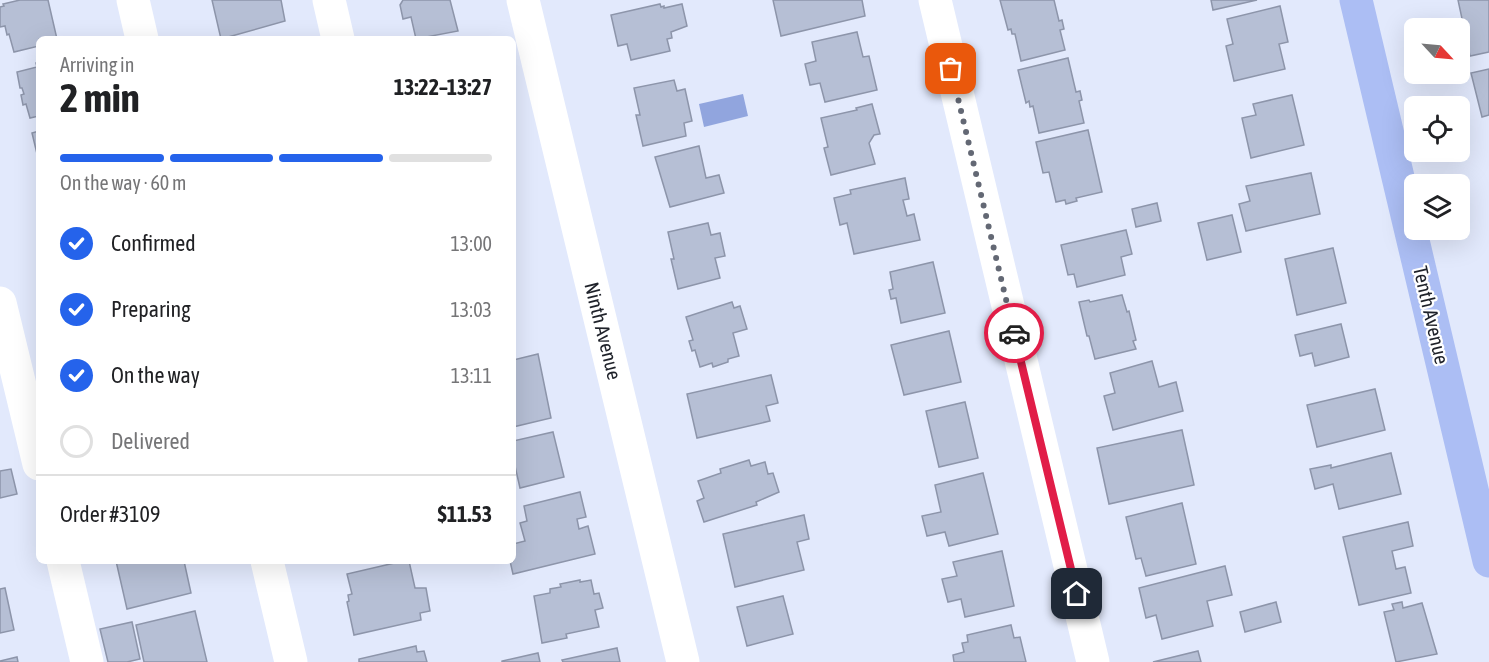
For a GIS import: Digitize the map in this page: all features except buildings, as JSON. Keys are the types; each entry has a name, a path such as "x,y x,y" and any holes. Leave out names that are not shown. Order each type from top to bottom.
{"main road":[{"name":"Tenth Avenue","path":"1356,0 1489,561"}],"street":[{"path":"133,0 141,36"},
{"path":"329,0 337,36"},
{"name":"Ninth Avenue","path":"523,0 683,662"},
{"path":"935,0 1093,662"},
{"path":"0,303 36,452"},
{"path":"64,564 87,662"},
{"path":"268,564 291,662"}],"water":[{"path":"743,94 748,116 704,127 699,104"}],"way so far":[{"path":"951,69 1014,333"}],"route":[{"path":"1014,333 1077,594"}]}
